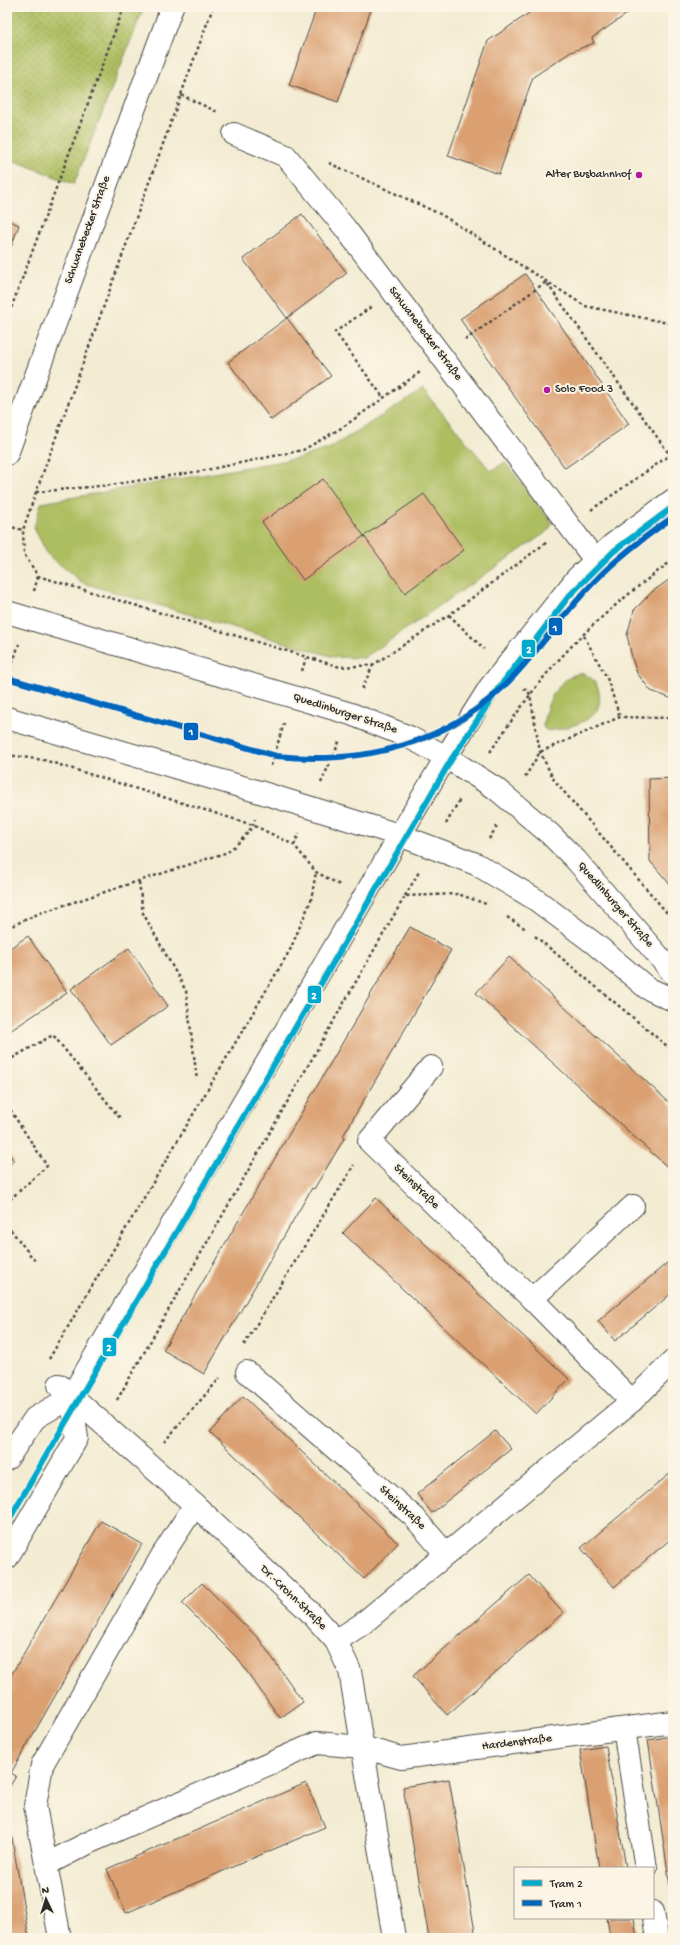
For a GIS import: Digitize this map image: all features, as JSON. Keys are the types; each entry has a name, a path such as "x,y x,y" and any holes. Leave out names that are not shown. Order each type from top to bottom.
{"street":[{"name":"Schwanebecker Straße","path":"7,454 172,7"},
{"name":"Schwanebecker Straße","path":"229,124 286,156 345,228 595,560"},
{"path":"7,1459 35,1418 65,1391 446,757 495,681 577,578 595,560 673,500"},
{"name":"Quedlinburger Straße","path":"7,612 351,714 397,731 446,757 512,800 550,834 576,860 673,973"},
{"path":"7,718 263,793 399,836 476,864 535,899 595,944 647,988 673,1000"},
{"path":"369,1141 431,1067"},
{"name":"Steinstraße","path":"369,1141 532,1299 632,1400"},
{"path":"532,1299 634,1206"},
{"path":"336,1642 362,1624 632,1400 673,1361"},
{"name":"Steinstraße","path":"247,1372 414,1517 446,1554"},
{"path":"7,1558 77,1438 65,1391"},
{"name":"Dr.-Crohn-Straße","path":"65,1391 147,1462 309,1611 336,1642 350,1672 394,1938"},
{"path":"60,1938 35,1806 42,1765 194,1505"},
{"name":"Hardenstraße","path":"47,1864 90,1842 317,1743 362,1747 401,1758 673,1722"},
{"path":"624,1729 646,1867"},
{"path":"654,1918 657,1938"}],"path":[{"path":"7,319 124,7"},
{"path":"213,7 36,492 23,530 24,554 38,576 340,667 374,665 449,615"},
{"path":"181,95 229,124"},
{"path":"326,162 442,215 586,306 673,324"},
{"path":"36,492 110,485 193,472 302,450 342,427 546,282"},
{"path":"546,282 670,455"},
{"path":"383,397 335,332 393,292"},
{"path":"7,526 23,530"},
{"path":"673,560 630,592 584,636 530,694 540,752 554,780 673,920"},
{"path":"584,636 607,678 620,717"},
{"path":"7,928 40,913 228,852 243,838 253,825 306,658"},
{"path":"7,755 44,760 253,825 294,846 351,714 374,665"},
{"path":"540,752 620,717 673,718"},
{"path":"48,1359 290,950 311,900 316,872"},
{"path":"139,882 143,913 186,991 197,1080"},
{"path":"102,1423 128,1384 405,896 458,894 488,905"},
{"path":"506,916 529,932 673,1051"},
{"path":"7,1061 53,1035 120,1118"},
{"path":"7,1105 46,1166 7,1202"},
{"path":"242,1349 369,1141"},
{"path":"7,1225 35,1261"},
{"path":"147,1462 223,1374"},
{"path":"7,1592 15,1578"}],"green space":[{"path":"7,7 144,7 74,184 7,158"},
{"path":"423,390 491,471 505,462 552,523 548,531 364,658 334,657 83,583 48,555 34,528 41,503 299,458 330,448"},
{"path":"580,673 591,678 598,689 600,697 597,710 594,714 582,722 566,728 546,730 543,727 544,718 546,710 554,694 565,681"}],"building":[{"path":"317,7 372,7 338,102 289,85"},
{"path":"538,7 637,7 592,38 594,43 571,52 533,77 499,174 448,156 488,41"},
{"path":"302,214 347,273 287,318 243,259"},
{"path":"7,220 19,225 7,258"},
{"name":"Solo Food 3","path":"525,274 629,424 565,468 460,319"},
{"path":"287,318 331,376 271,420 228,362"},
{"path":"323,479 364,536 303,580 262,522"},
{"path":"424,494 464,550 405,593 364,536"},
{"path":"673,577 673,699 651,691 637,673 627,635 634,610 653,591"},
{"path":"673,778 673,888 650,861 649,779"},
{"path":"410,927 451,950 343,1136 345,1137 314,1189 312,1188 204,1374 163,1350"},
{"path":"28,936 67,993 10,1031 7,1027 7,950"},
{"path":"129,948 168,1006 111,1045 71,989"},
{"path":"509,957 673,1106 673,1172 476,993"},
{"path":"7,1151 14,1161 7,1167"},
{"path":"376,1198 569,1379 536,1414 343,1233"},
{"path":"673,1258 673,1292 615,1341 598,1321"},
{"path":"243,1396 398,1543 364,1579 210,1432"},
{"path":"495,1431 511,1449 432,1513 417,1494"},
{"path":"673,1471 673,1537 614,1587 581,1548"},
{"path":"101,1521 142,1544 11,1773 16,1776 7,1791 7,1682"},
{"path":"529,1575 563,1613 447,1715 413,1676"},
{"path":"202,1583 259,1639 303,1702 280,1718 238,1659 182,1603"},
{"path":"673,1736 673,1899 672,1899 648,1740"},
{"path":"606,1746 626,1867 599,1867 580,1750"},
{"path":"449,1779 476,1938 429,1938 403,1787"},
{"path":"306,1783 325,1827 126,1913 107,1869"},
{"path":"8,1815 29,1938 7,1938"},
{"path":"607,1919 634,1919 637,1938 610,1938"}],"tram line":[{"name":"2","path":"7,1523 451,760 498,689 569,596 614,551 673,507"},
{"name":"1","path":"7,678 276,756 309,758 342,757 373,753 404,745 434,734 462,719 488,700 513,677 574,603 605,571 653,531 673,517"}],"place":[{"name":"Alter Busbahnhof","path":"639,175"},
{"name":"Solo Food 3","path":"547,390"}]}
